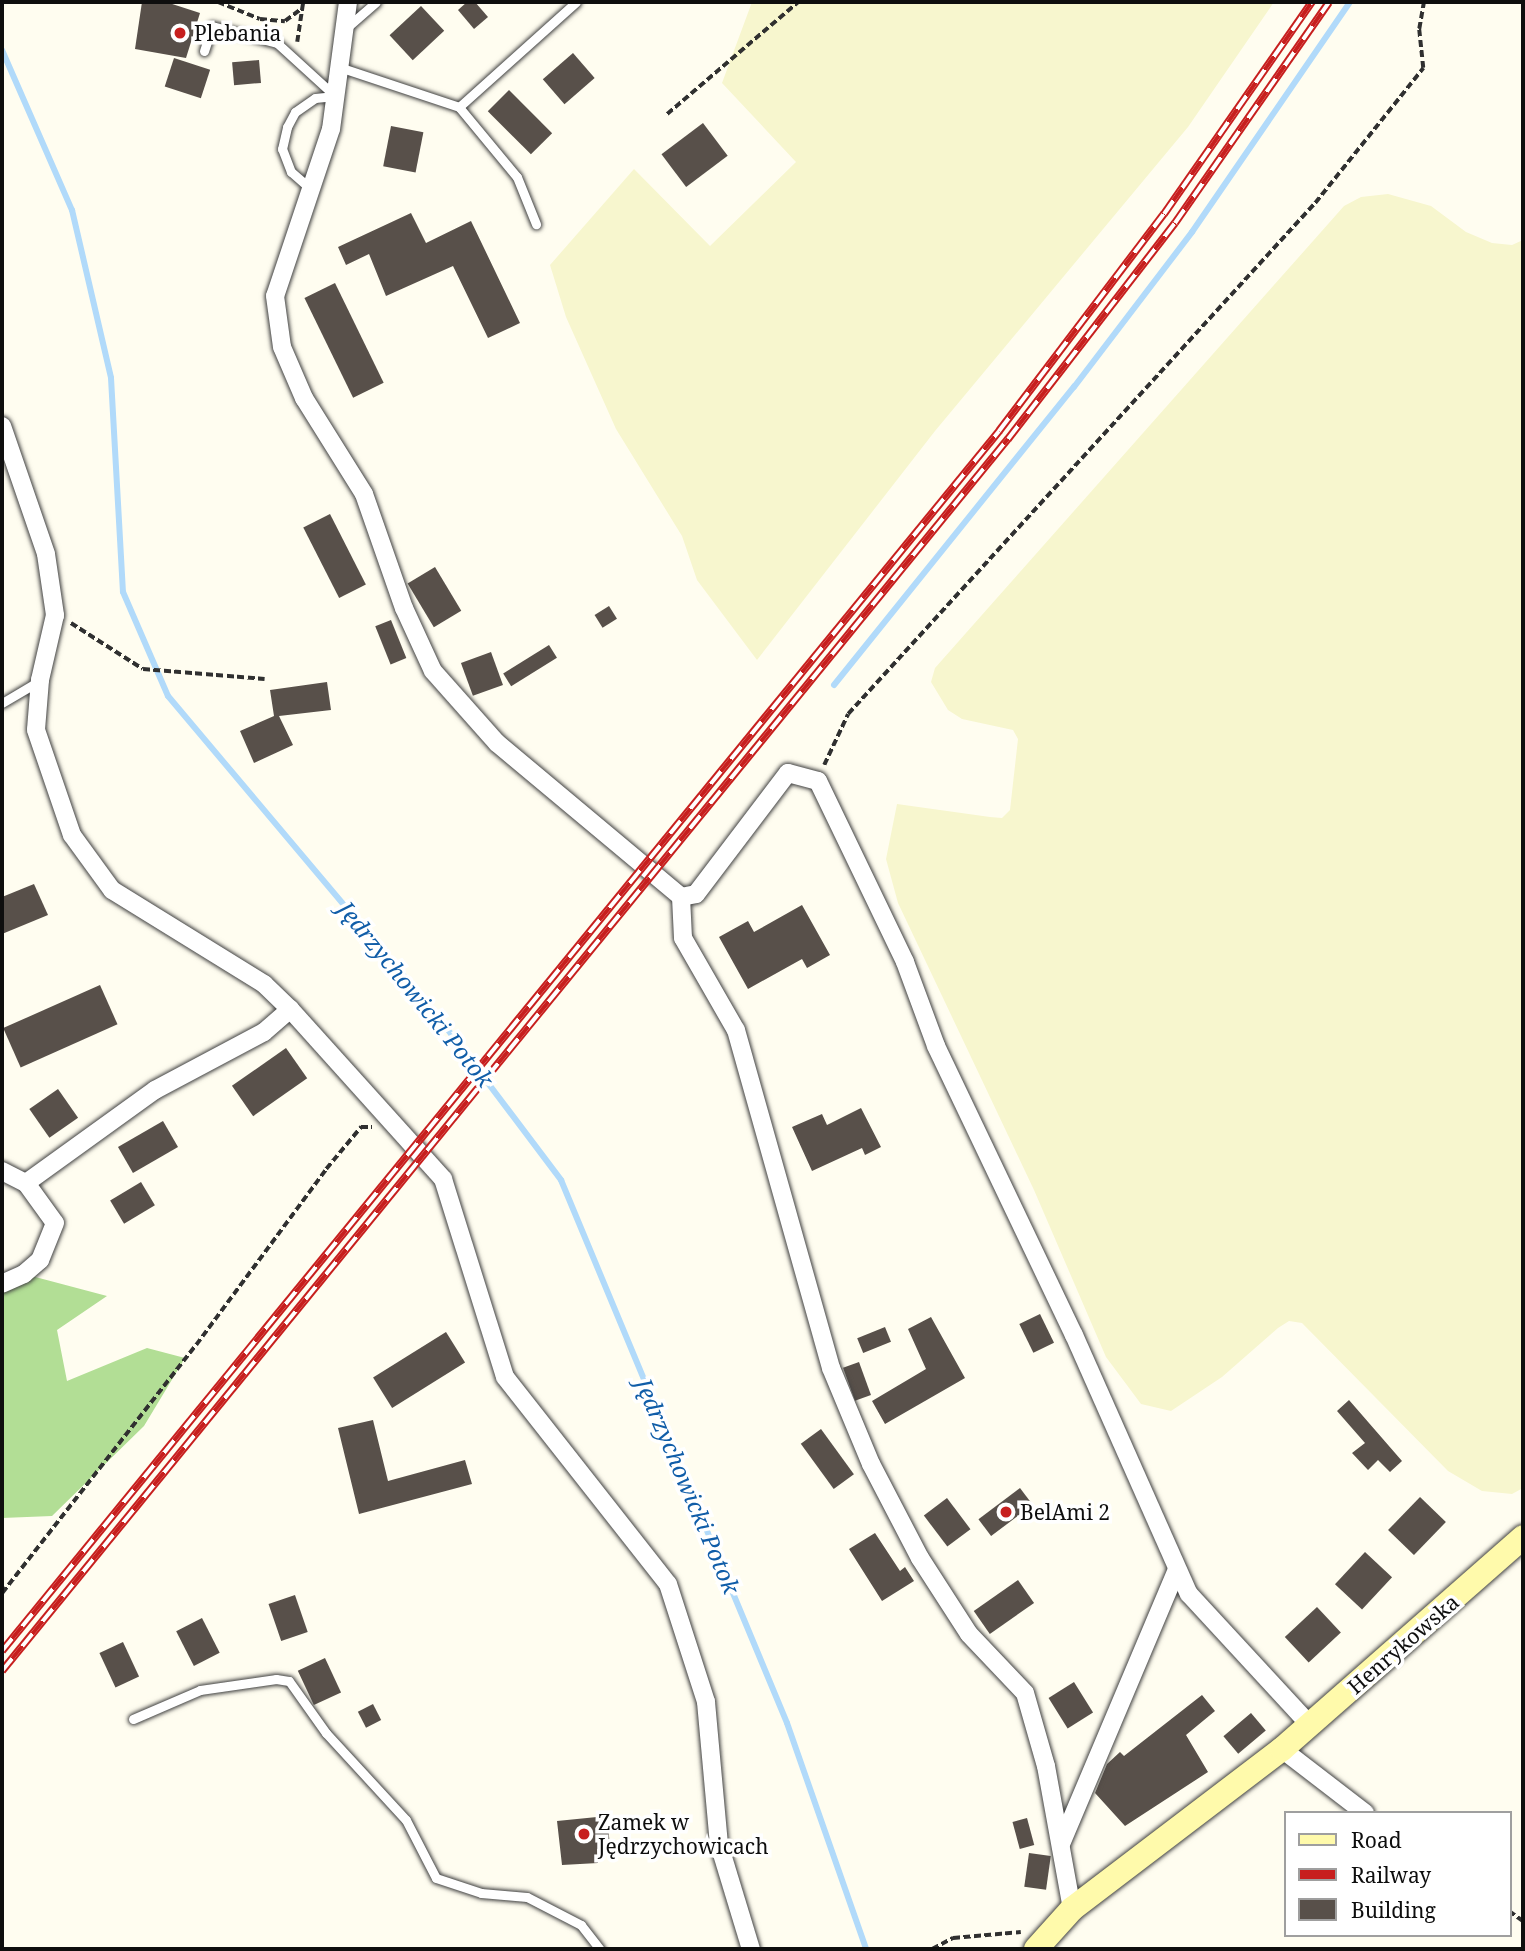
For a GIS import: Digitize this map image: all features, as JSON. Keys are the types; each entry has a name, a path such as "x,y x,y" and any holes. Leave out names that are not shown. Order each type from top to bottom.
{"main road":[{"name":"Henrykowska","path":"1043,1940 1072,1909 1311,1726 1523,1537"}],"street":[{"path":"348,2 331,130 275,296 282,347 304,398 364,494 404,608 433,671 497,743 681,897 683,937 736,1030 831,1368 871,1464 920,1558 969,1634 1025,1693 1061,1844 1072,1909"},
{"path":"2,426 46,554 55,615 40,680 36,730 72,835 112,890 264,984 290,1009 443,1179 505,1377 668,1584 706,1702 719,1844 751,1949"},
{"path":"681,897 696,894 788,773 818,781 905,962 936,1046 1074,1335 1189,1594 1311,1726"},
{"path":"26,1183 155,1090 264,1032 290,1009"},
{"path":"2,1171 26,1183 55,1223 40,1260 2,1284"},
{"path":"1061,1844 1177,1569"},
{"path":"1282,1749 1362,1811"}],"lane":[{"path":"344,30 376,2"},
{"path":"459,107 576,2"},
{"path":"204,51 212,26 277,43 335,96"},
{"path":"339,67 459,107 517,177 536,224"},
{"path":"312,190 291,172 282,149 287,127 295,111 315,98 335,96"},
{"path":"2,703 40,680"},
{"path":"133,1719 200,1690 276,1679 289,1681 326,1733 406,1820 436,1878 481,1893 527,1897 581,1925 600,1949"}],"path":[{"path":"218,2 260,19 285,21 302,8"},
{"path":"299,65 296,37 303,2"},
{"path":"667,114 798,2"},
{"path":"818,781 848,713 1315,203 1423,68 1419,29 1424,2"},
{"path":"55,615 151,670 265,679"},
{"path":"2,1593 361,1127 398,1127"},
{"path":"932,1949 954,1938 1043,1940"}],"green space":[{"path":"752,2 1274,2 1188,127 935,431 757,660 697,580 682,536 616,429 566,317 550,265 634,169 710,246 796,162 722,83"},
{"path":"1388,194 1431,206 1466,232 1492,243 1512,245 1523,240 1523,1488 1512,1494 1482,1491 1448,1471 1302,1323 1289,1321 1278,1328 1222,1377 1171,1411 1141,1404 1106,1357 1034,1190 898,903 886,859 897,804 1002,818 1010,810 1018,739 1013,730 962,719 948,710 931,682 935,668 1344,206 1361,197"},
{"path":"24,1274 107,1296 57,1330 67,1381 147,1348 185,1358 144,1426 52,1516 2,1518 2,1286"}],"building":[{"path":"142,2 166,2 200,13 186,58 135,49"},
{"path":"467,2 475,2 488,17 474,29 458,10"},
{"path":"421,6 444,31 413,60 390,35"},
{"path":"573,53 595,78 564,104 543,79"},
{"path":"174,58 210,70 201,98 165,87"},
{"path":"259,60 261,83 234,85 232,62"},
{"path":"509,90 552,133 531,154 488,111"},
{"path":"703,123 728,156 686,187 661,154"},
{"path":"391,126 423,132 416,173 383,166"},
{"path":"411,213 426,243 471,221 520,323 488,338 453,266 386,296 369,254 346,265 338,247"},
{"path":"335,283 384,383 353,398 304,298"},
{"path":"330,514 366,584 339,598 303,528"},
{"path":"435,567 461,611 434,627 408,583"},
{"path":"609,606 617,619 603,628 595,615"},
{"path":"391,620 406,658 391,664 375,626"},
{"path":"549,645 557,658 511,686 503,674"},
{"path":"491,652 503,685 473,696 461,663"},
{"path":"327,682 331,710 279,716 293,745 254,763 240,731 274,716 270,690"},
{"path":"34,884 48,915 2,934 2,897"},
{"path":"802,905 830,955 807,968 802,959 748,989 719,937 748,921 754,932"},
{"path":"100,985 117,1024 21,1067 3,1028"},
{"path":"286,1048 307,1078 253,1116 232,1086"},
{"path":"58,1089 78,1118 49,1138 29,1109"},
{"path":"861,1108 881,1147 865,1155 862,1148 812,1171 792,1127 822,1114 827,1125"},
{"path":"163,1121 178,1147 133,1173 118,1147"},
{"path":"141,1182 155,1205 124,1224 110,1201"},
{"path":"1040,1314 1054,1343 1033,1353 1019,1324"},
{"path":"931,1317 965,1378 885,1424 872,1401 926,1369 908,1329"},
{"path":"885,1327 891,1342 863,1353 857,1338"},
{"path":"446,1332 465,1363 392,1408 373,1378"},
{"path":"859,1362 871,1395 855,1401 843,1368"},
{"path":"1349,1400 1402,1461 1390,1472 1378,1460 1368,1470 1352,1453 1365,1443 1337,1411"},
{"path":"373,1420 388,1481 465,1460 472,1484 359,1514 338,1428"},
{"path":"821,1429 854,1474 834,1489 801,1444"},
{"name":"BelAmi 2","path":"1020,1488 1033,1505 991,1536 978,1519"},
{"path":"1420,1497 1446,1522 1414,1555 1388,1530"},
{"path":"947,1498 970,1529 947,1547 924,1515"},
{"path":"875,1533 900,1571 905,1567 914,1581 882,1601 849,1549"},
{"path":"1365,1552 1392,1577 1362,1609 1335,1584"},
{"path":"1018,1580 1034,1603 990,1634 974,1611"},
{"path":"295,1595 308,1632 281,1641 269,1604"},
{"path":"1317,1607 1341,1633 1309,1663 1285,1637"},
{"path":"202,1618 220,1653 194,1666 176,1631"},
{"path":"123,1642 139,1676 115,1687 99,1653"},
{"path":"325,1658 341,1692 314,1705 298,1671"},
{"path":"1074,1682 1093,1713 1068,1728 1049,1698"},
{"path":"1202,1695 1215,1711 1186,1735 1208,1772 1125,1826 1095,1793 1107,1764 1120,1752 1124,1756"},
{"path":"373,1704 381,1720 366,1728 358,1712"},
{"path":"1251,1713 1266,1731 1238,1754 1223,1736"},
{"name":"Zamek w Jędrzychowicach","path":"607,1816 610,1846 597,1849 598,1863 562,1865 557,1821"},
{"path":"1027,1818 1034,1845 1020,1849 1013,1822"},
{"path":"1029,1853 1051,1856 1046,1890 1024,1887"}],"waterway":[{"path":"834,685 1074,387 1192,232 1350,2"},
{"name":"Jędrzychowicki Potok","path":"2,50 72,210 111,378 123,592 168,696 439,1018 561,1180 787,1723 866,1949"}],"railway":[{"path":"2,1651 999,431 1164,214 1312,2"},
{"path":"2,1671 1008,439 1175,223 1329,2"}],"place":[{"name":"Plebania","path":"180,33"},
{"name":"BelAmi 2","path":"1006,1512"},
{"name":"Zamek w Jędrzychowicach","path":"584,1834"}]}
